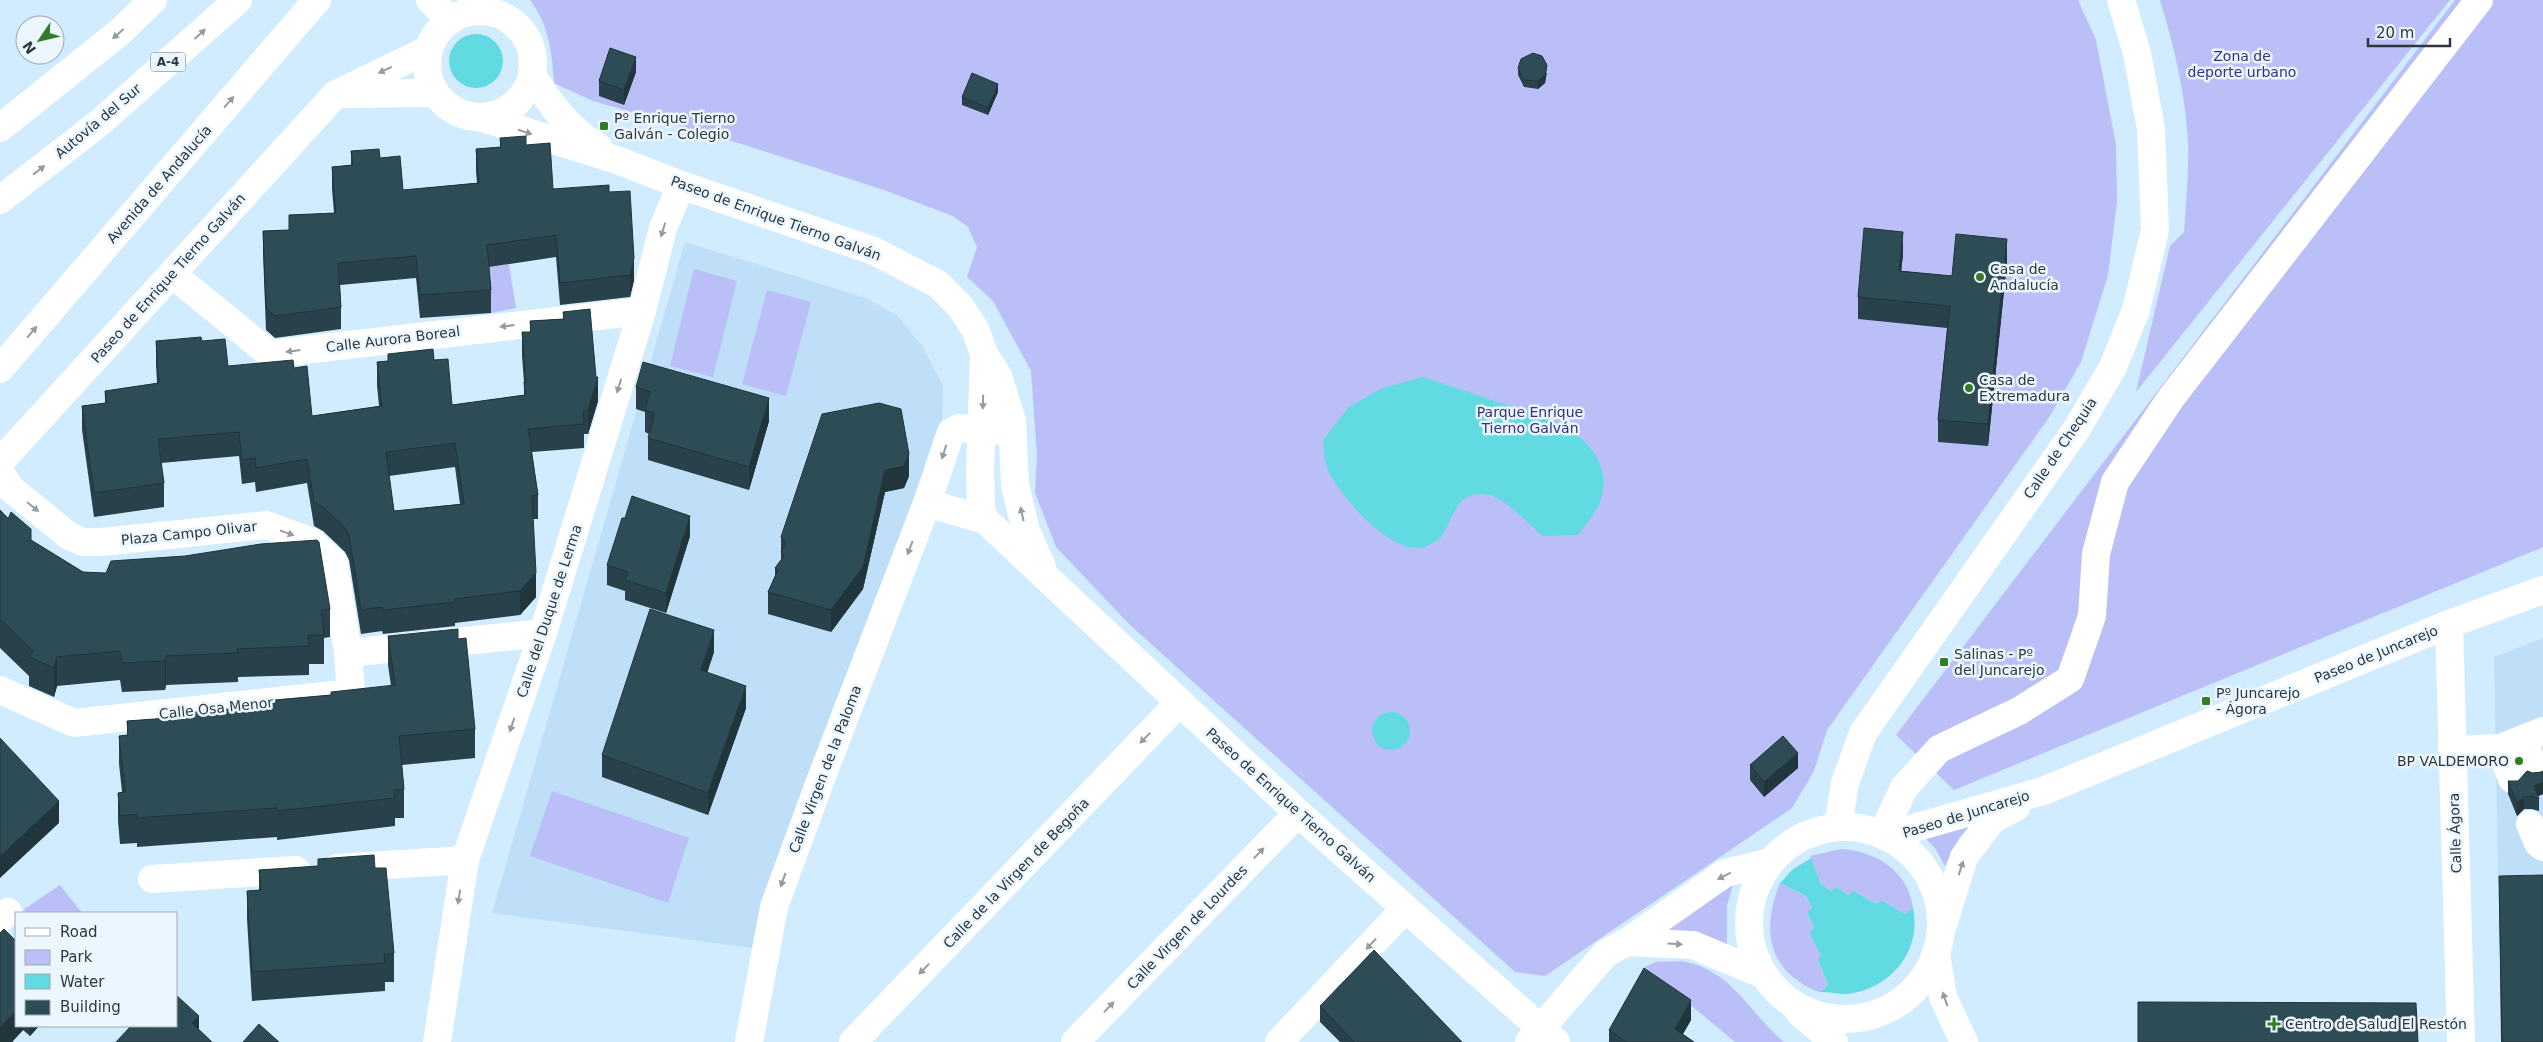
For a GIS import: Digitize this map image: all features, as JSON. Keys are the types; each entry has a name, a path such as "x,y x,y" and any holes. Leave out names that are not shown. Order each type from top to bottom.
{"main road":[{"path":"0,128 122,31 153,0"},
{"name":"Autovía del Sur","path":"0,200 98,124 238,0"},
{"name":"Avenida de Andalucía","path":"0,369 317,0"},
{"path":"430,0 450,20"},
{"name":"Calle de Chequia","path":"1838,827 1845,783 1863,733 2076,430 2113,367 2136,310 2155,230 2151,129 2137,53 2121,0"},
{"path":"1886,836 1904,788 1939,749 2019,711 2070,680 2092,616 2096,554 2116,482 2171,398 2479,0"},
{"path":"484,12 503,17 519,29 529,46 533,60 532,74 525,92 513,106 497,115 479,118 462,114 447,106 435,93 429,79 427,64 429,49 437,33 450,20 467,13 484,12"},
{"name":"Paseo de Enrique Tierno Galván","path":"0,462 336,94 429,49"},
{"name":"Paseo de Enrique Tierno Galván","path":"532,74 553,109 576,132 617,160"},
{"path":"336,94 435,93"},
{"name":"Paseo de Enrique Tierno Galván","path":"479,118 617,160 681,185 874,251 938,284 965,314 976,331 984,354 998,376 1012,421 1015,485 1026,531 1046,576"},
{"name":"Calle del Duque de Lerma","path":"437,1042 465,860 543,633 642,311 664,228 681,185"},
{"name":"Calle Aurora Boreal","path":"172,274 270,354 642,311"},
{"name":"Paseo de Enrique Tierno Galván","path":"984,354 983,429 980,472 981,509 985,520 1179,703 1405,909 1542,1038"},
{"name":"Calle Virgen de la Paloma","path":"749,1042 774,907 819,784 928,503 951,432 959,428 1012,432"},
{"name":"Plaza Campo Olivar","path":"0,472 10,488 69,536 83,542 100,542 266,525 312,542 334,563 348,652"},
{"path":"928,503 985,520"},
{"name":"Paseo de Juncarejo","path":"1886,836 2043,791 2448,624 2543,590"},
{"name":"Calle Ágora","path":"2448,624 2461,1042"},
{"path":"348,652 543,633"},
{"name":"Calle Osa Menor","path":"0,690 74,722 351,694 348,652"},
{"name":"Calle de la Virgen de Begoña","path":"853,1042 1179,703"},
{"path":"2452,750 2522,739 2523,775"},
{"name":"Paseo de Juncarejo","path":"1785,999 1812,1014 1843,1020 1873,1016 1901,1002 1922,981 1939,942 1964,857 1992,820 2043,791"},
{"name":"Calle Virgen de Lourdes","path":"1075,1042 1298,813"},
{"path":"1834,1042 1785,999 1762,974 1751,946 1748,917 1755,888 1770,862 1781,851 1807,834 1838,827 1861,828 1886,836 1908,850 1927,874 1938,901 1943,998 1964,1042"},
{"path":"152,879 465,860"},
{"path":"1542,1038 1606,953 1627,942 1725,873 1770,862"},
{"path":"1279,1042 1405,909"},
{"path":"1627,942 1693,945 1762,974"}],"shaded area":[{"path":"685,242 866,298 897,315 923,347 943,386 942,423 765,894 752,948 492,913"},
{"path":"2543,638 2543,1042 2501,1042 2494,657"}],"green space":[{"name":"Parque Enrique Tierno Galván","path":"530,0 2078,0 2096,40 2116,145 2117,202 2108,275 2081,362 2050,416 1827,730 1814,771 1792,808 1545,976 1515,972 1129,624 1056,547 1035,493 1037,456 1031,371 993,301 967,277 977,247 968,227 953,216 884,190 745,145 593,101 554,83 548,39 541,19"},
{"name":"Zona de deporte urbano","path":"2160,0 2450,0 2136,392 2170,246 2184,232 2187,188 2188,144 2185,108 2170,35"},
{"path":"2455,0 2543,0 2543,547 1954,790 1896,735"},
{"path":"507,253 516,308 491,313 489,287 478,273"},
{"path":"694,269 737,281 713,377 670,366"},
{"path":"767,290 811,302 786,396 742,384"},
{"path":"552,791 689,838 668,903 530,856"},
{"path":"1969,826 1959,838 1945,866 1935,848 1923,836"},
{"path":"1841,849 1866,854 1888,865 1904,883 1910,895 1913,908 1905,914 1881,900 1876,904 1854,891 1848,895 1836,887 1831,891 1821,884 1810,856"},
{"path":"1780,883 1806,896 1812,908 1807,912 1814,928 1809,932 1822,956 1818,961 1828,985 1820,992 1806,986 1793,977 1776,956 1770,933 1770,920"},
{"path":"60,885 81,912 26,912 23,910"},
{"path":"1733,885 1727,905 1727,946 1660,933"},
{"path":"1681,961 1699,966 1727,982 1784,1042 1735,1042 1645,967 1656,962"}],"water":[{"path":"471,34 481,34 491,38 499,46 503,61 499,76 491,84 481,88 471,88 461,84 453,76 449,66 449,56 453,46 461,38"},
{"path":"1423,377 1557,422 1585,442 1593,451 1598,461 1602,471 1603,483 1602,495 1598,506 1578,535 1543,536 1506,504 1490,495 1481,494 1472,495 1459,504 1439,539 1427,546 1414,548 1400,544 1385,535 1356,509 1344,495 1328,470 1323,440 1348,408 1382,388"},
{"path":"1391,712 1405,717 1410,731 1405,745 1391,750 1377,745 1372,731 1377,717"},
{"path":"1811,858 1821,884 1831,891 1836,887 1848,895 1854,891 1876,904 1881,900 1905,914 1913,908 1915,924 1913,939 1908,953 1890,976 1863,991 1847,994 1820,992 1828,985 1818,960 1821,956 1809,932 1814,928 1807,912 1812,908 1806,896 1780,883 1792,870"}],"building":[{"path":"610,48 636,57 624,90 599,81"},
{"path":"1533,53 1542,56 1547,65 1545,75 1538,81 1524,80 1518,68 1521,59"},
{"path":"972,73 998,84 988,108 962,97"},
{"path":"526,136 526,145 550,143 553,189 609,185 609,192 630,191 634,258 630,275 560,283 556,235 487,245 491,290 420,295 416,256 338,263 341,307 275,316 266,308 263,231 289,230 289,215 336,213 332,167 353,165 351,151 379,149 380,158 400,156 403,190 479,183 476,149 501,147 500,138"},
{"path":"1864,228 1903,232 1899,271 1952,276 1956,234 2007,239 1988,424 1938,420 1950,306 1858,297"},
{"path":"590,309 596,377 598,377 588,410 583,411 584,424 528,429 538,495 532,496 536,573 520,591 455,599 455,602 383,610 382,607 361,610 349,536 345,528 323,507 314,502 307,459 256,468 255,458 242,460 239,432 158,439 164,483 94,493 82,406 106,403 105,391 159,383 156,341 201,337 202,341 225,339 228,366 293,360 294,368 307,366 312,416 382,406 377,362 388,361 388,354 433,349 434,360 448,359 452,405 525,395 524,382 526,382 522,332 531,332 530,321 564,319 563,312","holes":["455,443 464,504 394,511 386,452"]},
{"path":"643,362 769,398 749,467 648,438 655,413 645,410 650,392 636,387"},
{"path":"879,403 901,409 909,454 904,466 885,470 863,567 831,610 768,592 778,570 775,568 784,556 781,552 786,543 781,537 822,414"},
{"path":"632,496 690,516 666,593 625,580 628,572 607,565 622,518 625,518"},
{"path":"0,510 8,519 11,512 31,529 31,540 83,572 106,573 111,561 185,556 261,544 317,540 319,542 330,609 321,610 324,635 308,635 309,646 237,649 238,653 166,656 165,661 122,663 120,651 57,657 54,668 29,657 33,651 0,619"},
{"path":"650,609 714,630 701,670 746,686 708,793 602,755"},
{"path":"458,629 458,639 466,638 475,729 399,736 404,789 394,790 395,798 277,811 277,808 137,818 137,814 120,816 118,793 125,792 119,736 128,735 127,721 195,716 195,712 263,706 263,701 331,695 331,692 395,685 388,636"},
{"path":"1783,736 1798,753 1764,782 1750,765"},
{"path":"0,738 59,801 0,856"},
{"path":"2527,771 2533,773 2543,771 2543,782 2534,786 2539,799 2532,796 2524,797 2517,803 2508,781 2518,781"},
{"path":"374,855 375,868 386,868 394,953 384,954 385,963 252,972 247,891 261,890 259,870 318,866 318,859"},
{"path":"2543,875 2543,1042 2502,1042 2499,876"},
{"path":"4,929 15,940 15,1011 0,1028 0,933"},
{"path":"1374,950 1462,1042 1354,1042 1320,1006"},
{"path":"1644,968 1691,1000 1675,1029 1694,1042 1626,1042 1609,1030"},
{"path":"178,997 199,1016 192,1023 212,1042 116,1042 130,1027 178,1027"},
{"name":"Centro de Salud El Restón","path":"2138,1002 2416,1003 2418,1042 2138,1042"},
{"path":"259,1024 279,1042 243,1042"}],"place":[{"name":"Pº Enrique Tierno Galván - Colegio","path":"604,126"},
{"name":"Casa de Andalucía","path":"1980,277"},
{"name":"Casa de Extremadura","path":"1969,388"},
{"name":"Salinas - Pº del Juncarejo","path":"1944,662"},
{"name":"Pº Juncarejo - Ágora","path":"2206,701"},
{"name":"BP VALDEMORO","path":"2519,761"},
{"name":"Centro de Salud El Restón","path":"2274,1024"}]}
